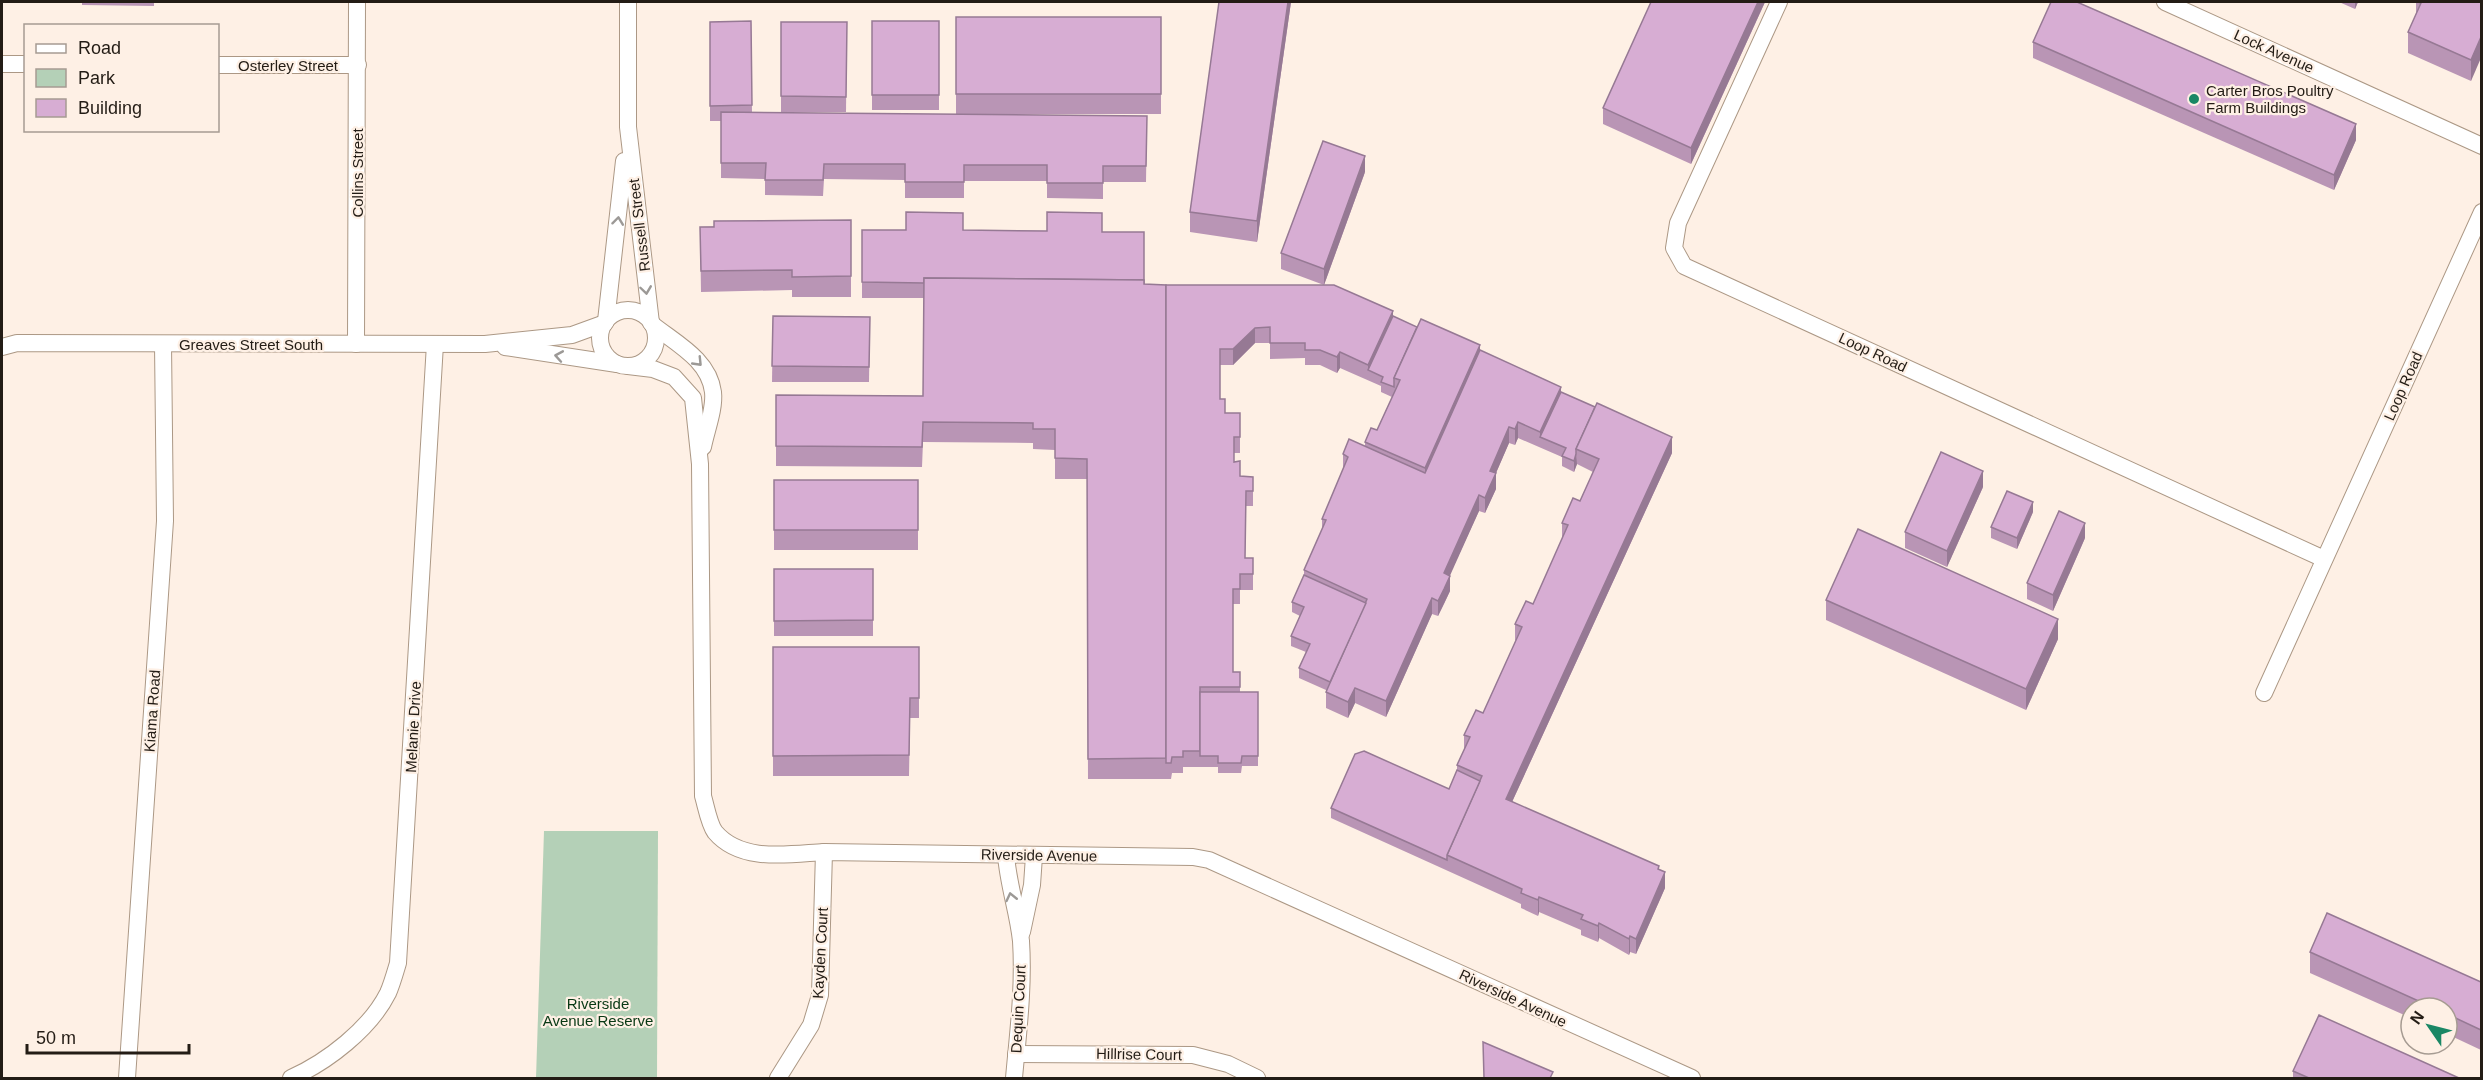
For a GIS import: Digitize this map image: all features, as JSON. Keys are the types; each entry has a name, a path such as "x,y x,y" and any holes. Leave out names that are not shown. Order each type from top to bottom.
{"street":[{"name":"Collins Street","path":"356,344 357,2"},
{"name":"Russell Street","path":"605,322 628,127 628,2"},
{"name":"Loop Road","path":"1779,2 1678,223 1674,248 1684,266 2324,559"},
{"name":"Lock Avenue","path":"2166,2 2481,146"},
{"path":"2,64 24,64"},
{"name":"Osterley Street","path":"219,65 358,65"},
{"name":"Russell Street","path":"628,127 652,324"},
{"name":"Loop Road","path":"2264,693 2481,212"},
{"path":"631,310 640,313 652,324 656,342 653,352 646,360 623,365 609,359 600,344 605,322 614,314 631,310"},
{"name":"Greaves Street South","path":"7,343 485,344 572,335 605,322"},
{"name":"Riverside Avenue","path":"652,324 694,356 707,371 713,394 700,464"},
{"name":"Kiama Road","path":"127,1078 165,521 163,344"},
{"name":"Melanie Drive","path":"306,1076 371,1017 387,993 398,963 435,344"},
{"name":"Greaves Street South","path":"485,344 623,365"},
{"name":"Riverside Avenue","path":"623,365 653,369 674,377 693,398 700,464 703,796 715,832 741,850 768,855 824,852 1193,857 1209,860 1692,1078"},
{"name":"Kayden Court","path":"778,1078 810,1025 820,995 824,852"},
{"name":"Dequin Court","path":"1006,855 1009,884 1021,939"},
{"name":"Dequin Court","path":"1014,1078 1021,1007 1021,939 1032,885 1034,856"},
{"name":"Hillrise Court","path":"1016,1054 1193,1055 1228,1064 1257,1078"}],"green space":[{"name":"Riverside Avenue Reserve","path":"544,831 658,831 657,1078 536,1078"}],"building":[{"path":"1219,2 1288,2 1257,221 1190,212"},
{"path":"1651,2 1758,2 1691,148 1603,108"},
{"name":"Carter Bros Poultry Farm Buildings","path":"2051,2 2077,2 2356,124 2334,175 2033,42"},
{"path":"2418,2 2481,2 2481,37 2471,60 2408,32 2421,3"},
{"path":"956,17 1161,17 1161,94 956,94"},
{"path":"751,21 752,105 710,106 710,22"},
{"path":"872,21 939,21 939,95 872,95"},
{"path":"781,22 847,22 846,97 781,96"},
{"path":"721,112 1147,116 1146,166 1103,166 1103,183 1047,183 1047,165 964,165 964,182 905,182 905,164 824,164 823,180 765,180 766,163 721,163"},
{"path":"1323,141 1365,156 1324,269 1281,253"},
{"path":"906,212 963,213 963,230 1047,231 1047,212 1102,213 1102,232 1144,232 1144,280 924,278 924,283 862,282 862,230 906,230"},
{"path":"851,220 851,276 792,277 792,270 701,271 700,227 714,227 714,221"},
{"path":"924,278 1144,280 1144,284 1166,285 1166,758 1088,759 1087,459 1055,458 1055,429 1033,429 1033,423 923,422 922,447 776,446 776,395 923,396"},
{"path":"1166,285 1334,285 1393,311 1368,365 1340,352 1337,357 1320,350 1305,350 1305,343 1270,343 1270,327 1255,328 1233,349 1220,349 1220,399 1225,399 1225,413 1240,413 1240,437 1234,437 1234,462 1240,461 1240,476 1253,477 1253,491 1246,491 1245,558 1253,558 1253,574 1240,574 1240,589 1233,589 1233,672 1240,672 1240,687 1200,687 1200,751 1183,751 1183,757 1172,757 1171,763 1166,763"},
{"path":"773,316 870,317 869,367 772,366"},
{"path":"1393,316 1417,327 1394,378 1394,387 1381,382 1383,377 1368,370"},
{"path":"1421,319 1480,345 1425,468 1365,442 1371,428 1377,430 1400,380 1394,378"},
{"path":"1480,350 1561,387 1540,432 1518,422 1515,429 1509,427 1490,471 1496,473 1485,498 1479,495 1444,573 1450,576 1438,601 1432,598 1386,701 1355,688 1348,702 1326,692 1367,599 1304,570 1326,520 1322,519 1348,457 1343,454 1349,439 1425,473"},
{"path":"1561,392 1595,407 1576,449 1574,461 1562,456 1566,448 1540,437"},
{"path":"1597,403 1672,437 1506,799 1659,866 1658,869 1665,872 1636,939 1630,936 1629,939 1599,923 1598,926 1581,919 1583,915 1539,897 1538,900 1521,893 1522,889 1447,855 1482,776 1457,765 1470,737 1464,735 1476,710 1483,713 1522,627 1515,624 1526,601 1533,604 1568,525 1562,523 1573,498 1580,501 1599,459 1576,449"},
{"path":"1941,452 1983,471 1947,551 1905,532"},
{"path":"774,480 918,480 918,530 774,530"},
{"path":"2007,491 2033,502 2017,538 1991,527"},
{"path":"2059,511 2085,523 2053,595 2027,583"},
{"path":"1858,529 2058,619 2026,689 1826,600"},
{"path":"774,569 873,569 873,620 774,621"},
{"path":"1304,575 1366,603 1330,682 1299,668 1310,644 1291,636 1304,607 1292,602"},
{"path":"773,647 919,647 919,698 910,698 909,755 773,756"},
{"path":"1200,692 1258,692 1258,756 1242,756 1241,763 1218,763 1218,756 1200,756"},
{"path":"1364,751 1449,789 1457,770 1480,781 1447,855 1447,860 1331,808 1355,754"},
{"path":"2327,913 2481,982 2481,1030 2459,1020 2459,996 2407,996 2310,952"},
{"path":"2319,1015 2399,1051 2399,1056 2410,1056 2459,1078 2309,1078 2293,1071"},
{"path":"1483,1042 1553,1072 1550,1078 1484,1078"}],"place":[{"name":"Carter Bros Poultry Farm Buildings","path":"2194,99"}]}
